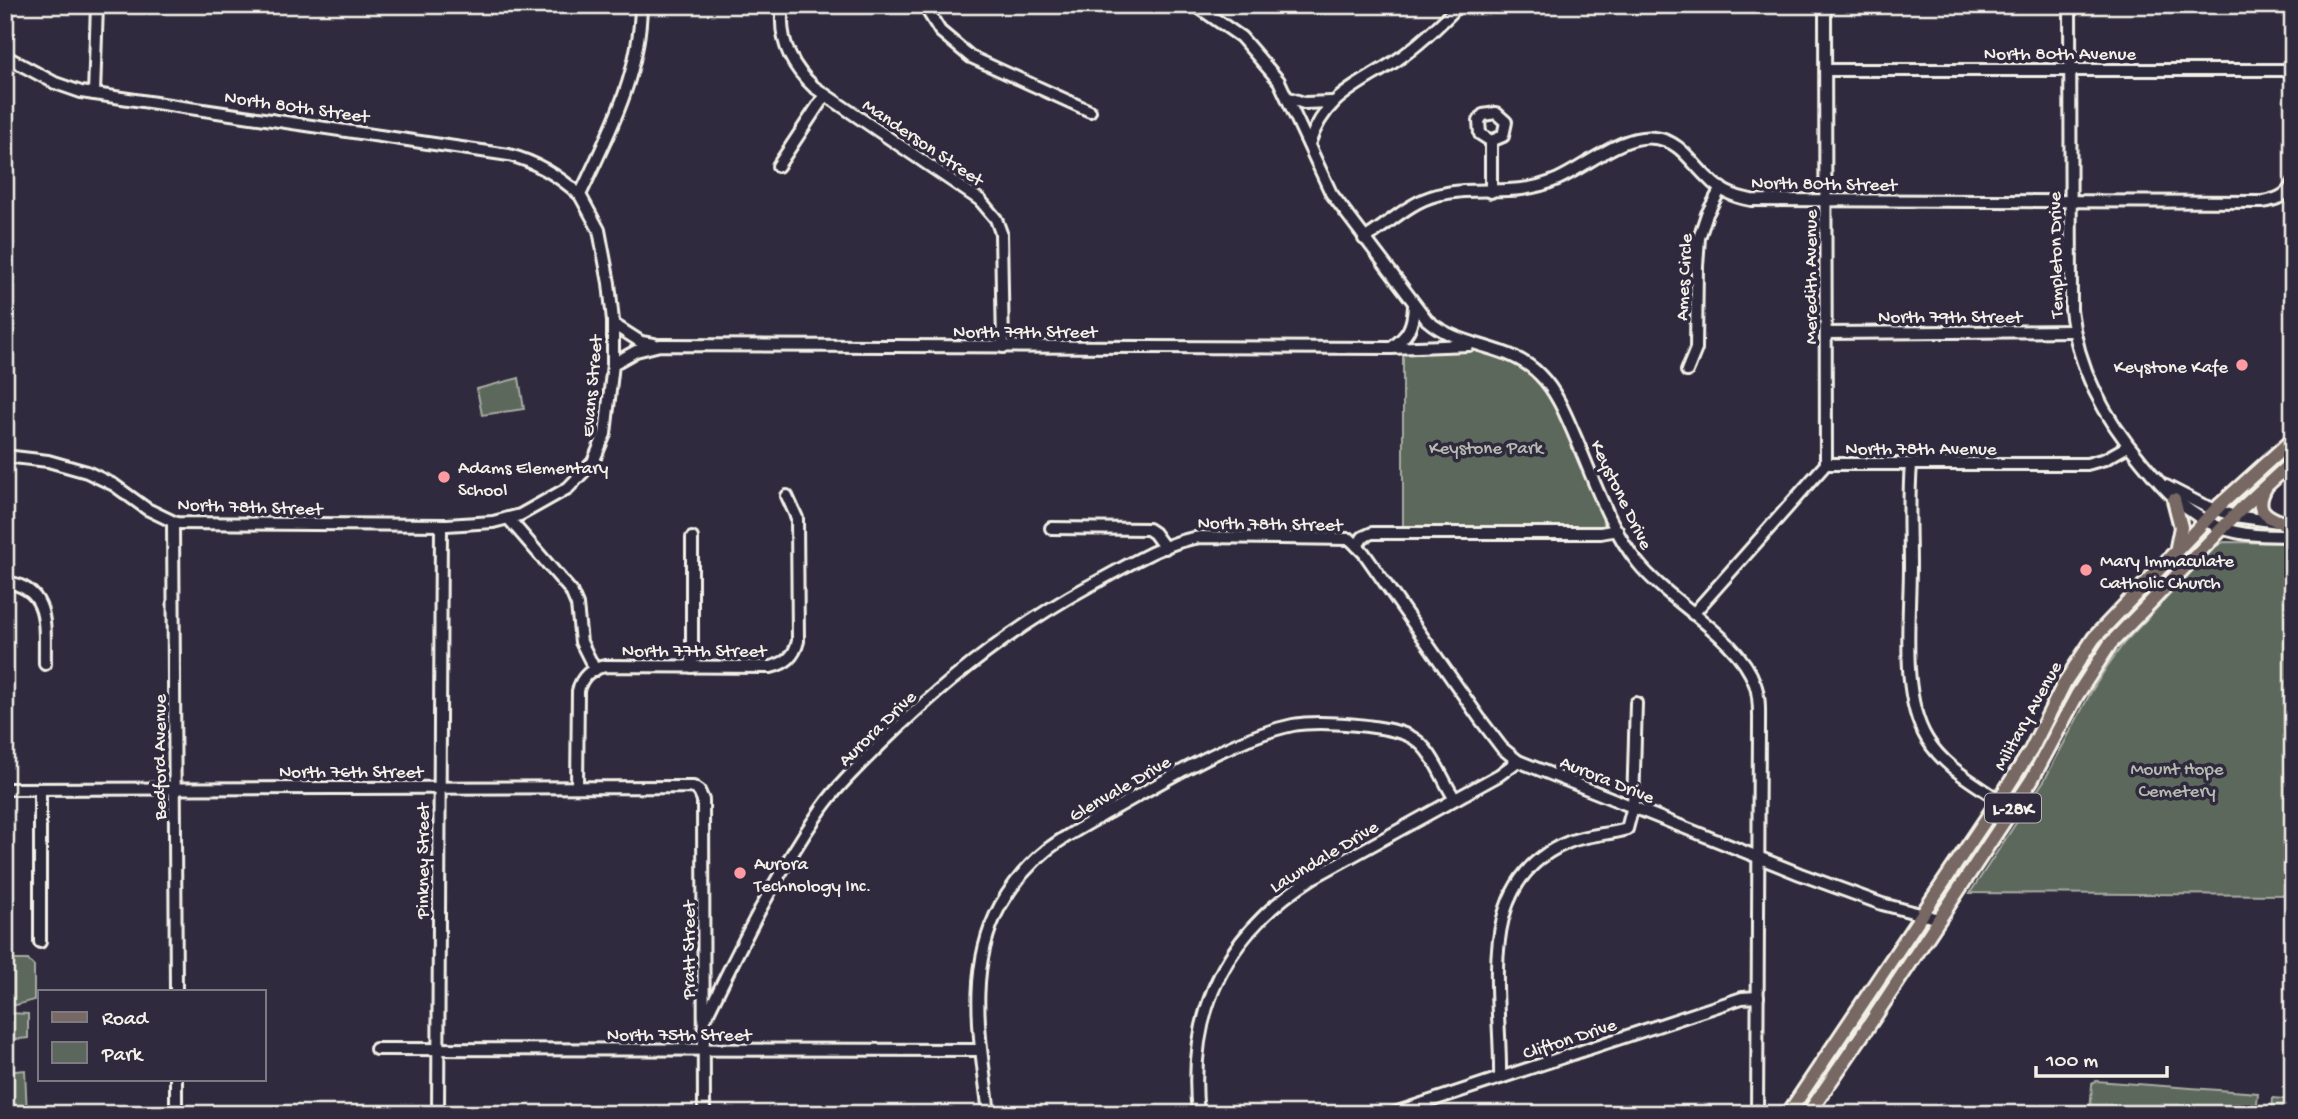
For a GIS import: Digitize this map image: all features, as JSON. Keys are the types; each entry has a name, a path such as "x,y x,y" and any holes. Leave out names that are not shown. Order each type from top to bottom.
{"main road":[{"name":"Military Avenue","path":"1788,1114 2000,800 2031,750 2066,682 2094,638 2215,510 2266,460 2293,439"},
{"name":"Military Avenue","path":"1808,1114 2032,779 2077,695 2110,644 2221,528 2293,461"},
{"path":"2267,484 2260,498 2262,509 2270,518 2288,524"},
{"path":"2174,500 2181,527 2175,551"}],"street":[{"path":"94,94 97,5"},
{"path":"580,195 618,117 627,91 638,46 641,5"},
{"name":"Manderson Street","path":"783,5 782,34 788,53 803,77 825,95 980,200 990,210 999,226 1002,242 1003,347"},
{"path":"924,5 940,31 971,57 1090,111"},
{"name":"Keystone Drive","path":"1195,5 1217,19 1254,50 1279,80 1331,193 1414,306 1440,330 1474,345 1519,359 1534,369 1546,382 1565,414 1626,547 1650,577 1743,662 1758,692 1758,1112"},
{"path":"1309,144 1318,120 1332,102 1415,47 1459,5"},
{"name":"Meredith Avenue","path":"1825,5 1826,464"},
{"name":"Templeton Drive","path":"2070,5 2070,295 2073,331 2081,362 2092,388 2128,446 2174,500 2205,521"},
{"name":"North 80th Street","path":"5,56 64,86 94,94 509,155 549,171 580,195"},
{"name":"North 80th Avenue","path":"1827,70 2293,70"},
{"path":"778,166 825,95"},
{"path":"1289,98 1315,105 1332,102"},
{"name":"North 80th Street","path":"1364,239 1425,199 1451,192 1519,191 1545,185 1625,142 1647,137 1674,144 1683,150 1707,178 1735,196 1751,200 2262,202 2273,200 2290,188"},
{"path":"1491,141 1491,192"},
{"name":"Ames Circle","path":"1687,371 1696,349 1699,238 1707,214 1721,188"},
{"name":"Evans Street","path":"508,518 520,515 568,488 593,462 605,435 613,364 613,324 599,230 580,195"},
{"path":"1391,348 1409,332 1414,306"},
{"name":"North 79th Street","path":"613,324 640,342 660,345 1391,348 1474,345"},
{"name":"North 79th Street","path":"1827,333 2073,331"},
{"name":"North 79th Street","path":"613,364 636,351 660,345"},
{"name":"North 78th Avenue","path":"1693,614 1826,464 2087,464 2105,460 2128,446"},
{"name":"North 78th Street","path":"5,456 48,461 87,472 114,485 147,509 173,522 260,526 441,525 473,524 508,518"},
{"path":"1911,465 1910,673 1914,709 1927,740 1940,757 1959,774 2000,800"},
{"name":"Templeton Drive","path":"2157,481 2215,510"},
{"name":"North 77th Street","path":"595,670 606,666 771,667 785,663 792,657 798,641 797,518 787,496"},
{"path":"2215,510 2234,516 2288,524"},
{"path":"508,518 571,592 576,605 581,642 595,670 585,676 578,691 577,787"},
{"path":"2205,521 2248,534 2293,536"},
{"name":"Bedford Avenue","path":"173,522 176,990"},
{"name":"Pinkney Street","path":"438,1114 441,525"},
{"path":"1051,528 1148,529 1165,548"},
{"name":"North 78th Street","path":"1165,548 1183,540 1200,537 1350,539 1357,546 1363,537 1372,533 1601,533 1617,530"},
{"path":"692,538 692,667"},
{"name":"Aurora Drive","path":"1357,546 1502,748 1518,761 1882,904 1939,919"},
{"name":"Aurora Drive","path":"704,1021 755,916 784,866 824,806 865,759 934,695 1012,634 1075,594 1165,548"},
{"path":"5,582 16,583 27,589 41,605 44,618 45,664"},
{"path":"1500,1078 1497,941 1501,918 1509,897 1529,869 1555,848 1580,838 1627,829 1633,807 1636,702"},
{"name":"Glenvale Drive","path":"989,1114 977,998 981,963 992,924 1011,889 1033,863 1059,841 1179,772 1279,729 1309,722 1338,722 1398,732 1414,738 1427,752 1455,799"},
{"name":"Lawndale Drive","path":"1198,1114 1196,1061 1200,1030 1217,978 1244,936 1269,909 1292,890 1499,775 1518,761"},
{"name":"North 76th Street","path":"5,789 690,786 697,789"},
{"path":"40,789 40,942"},
{"name":"Pratt Street","path":"697,789 704,800 704,1114"},
{"name":"Clifton Drive","path":"1391,1114 1742,998 1758,997"},
{"name":"North 75th Street","path":"376,1049 981,1050"},
{"path":"176,1080 176,1114"}],"green space":[{"name":"Keystone Park","path":"1463,350 1507,358 1537,379 1549,394 1568,429 1607,521 1604,527 1403,528 1403,351"},
{"path":"519,378 524,409 482,415 477,389"},
{"name":"Mount Hope Cemetery","path":"2224,542 2293,543 2293,895 1970,893 2045,779 2091,692 2124,643 2215,547"},
{"path":"5,960 28,960 34,966 34,1000 16,1005 5,1004"},
{"path":"9,1013 28,1014 28,1038 10,1040"},
{"path":"25,1070 27,1114 5,1114 5,1072"},
{"path":"2096,1081 2258,1093 2256,1114 2090,1114 2092,1084"},
{"path":"2273,1098 2293,1100 2293,1114 2272,1114"}],"place":[{"name":"Keystone Kafe","path":"2242,365"},
{"name":"Adams Elementary School","path":"444,477"},
{"name":"Mary Immaculate Catholic Church","path":"2086,570"},
{"name":"Aurora Technology Inc.","path":"740,873"}]}
